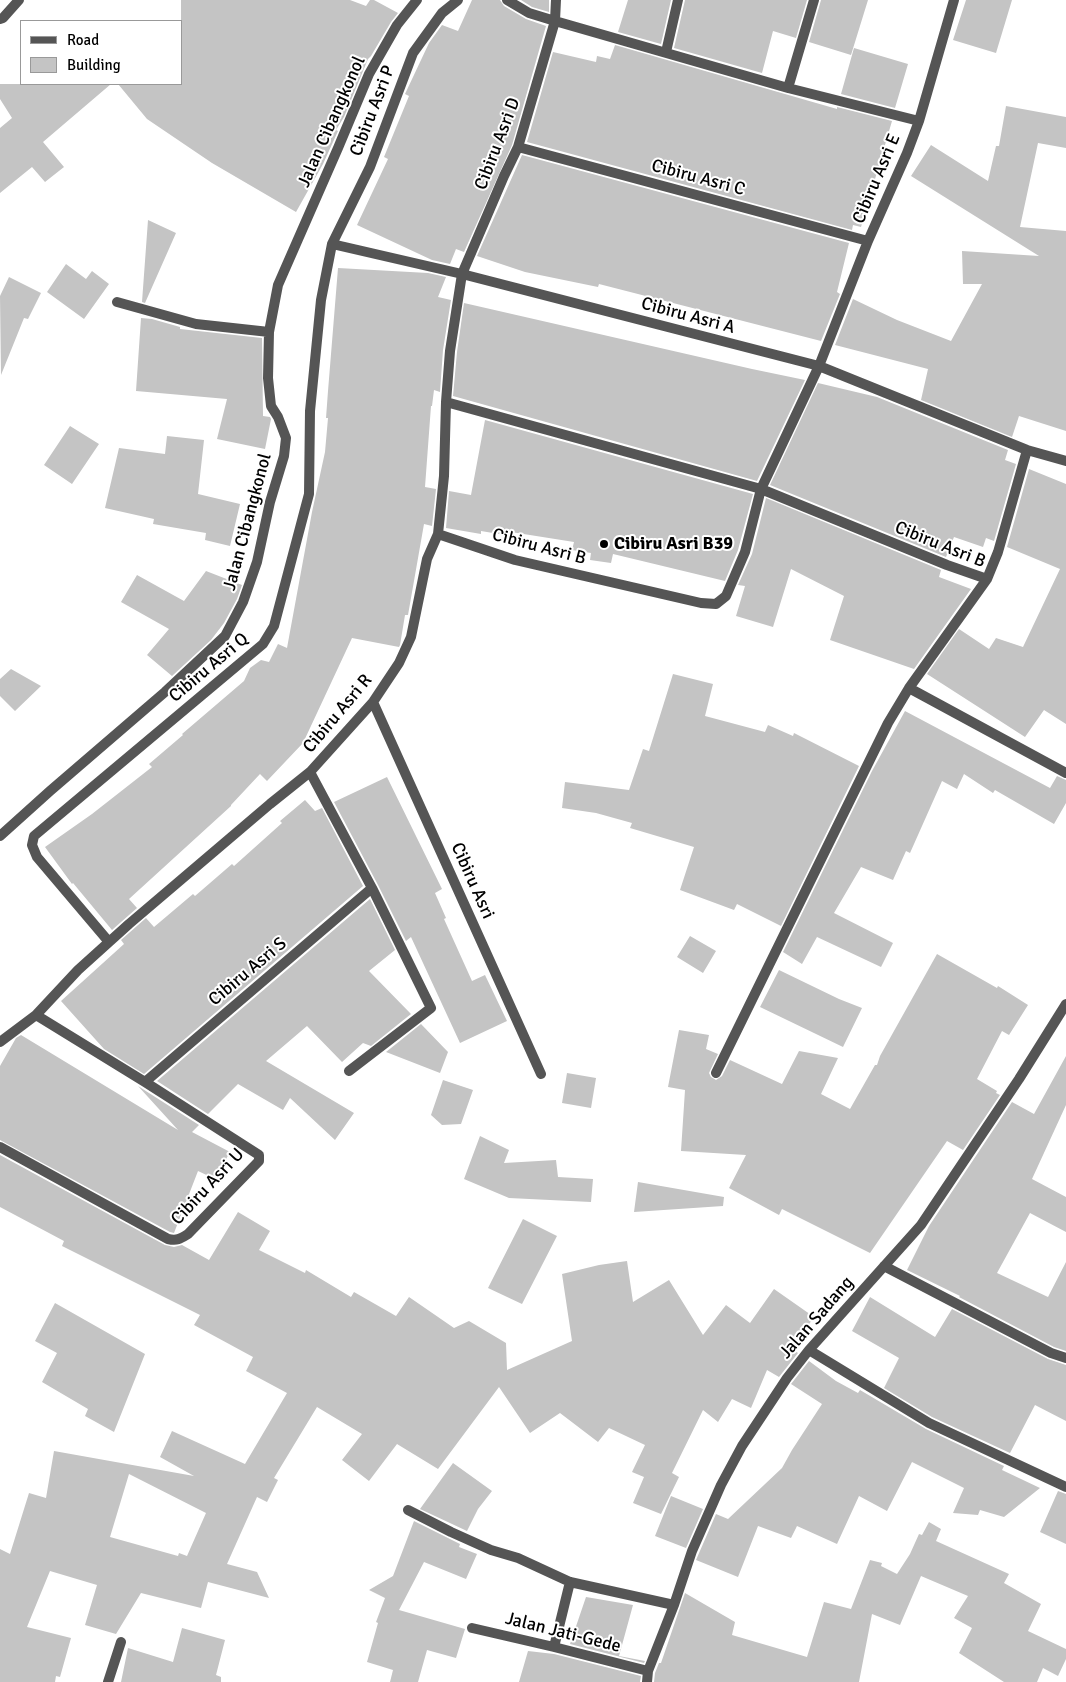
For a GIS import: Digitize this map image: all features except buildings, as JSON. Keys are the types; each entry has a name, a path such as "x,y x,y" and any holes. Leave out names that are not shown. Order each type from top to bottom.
{"street":[{"path":"0,19 19,0"},
{"name":"Jalan Cibangkonol","path":"0,836 225,636 243,602 257,562 270,502 284,456 286,438 278,417 270,406 268,378 269,332 278,285 370,74 397,25 417,0"},
{"name":"Cibiru Asri P","path":"332,244 370,167 412,53 442,13 458,0"},
{"path":"507,0 530,13 555,21 788,88 918,121"},
{"path":"555,21 556,0"},
{"path":"666,52 678,0"},
{"path":"788,88 814,0"},
{"name":"Cibiru Asri E","path":"819,366 868,241 907,153 954,0"},
{"name":"Cibiru Asri D","path":"462,274 518,147 555,21"},
{"name":"Cibiru Asri C","path":"518,147 868,241"},
{"name":"Cibiru Asri A","path":"332,244 462,274 819,366 1027,450 1066,461"},
{"name":"Cibiru Asri Q","path":"109,942 37,857 32,845 34,836 263,644 274,626 309,494 310,411 321,300 332,244"},
{"name":"Cibiru Asri R","path":"0,1042 36,1015 78,970 109,942 310,772 373,702 399,663 411,637 427,559 438,534 444,476 446,402 450,351 462,274"},
{"path":"117,302 196,324 269,332"},
{"name":"Cibiru Asri B","path":"438,534 515,560 701,603 716,604 726,596 745,552 760,489 819,366"},
{"name":"Cibiru Asri B","path":"446,402 760,489 947,565 987,579 909,688 888,723 716,1074"},
{"path":"987,579 998,552 1027,450"},
{"path":"909,688 1066,773"},
{"name":"Cibiru Asri","path":"373,702 541,1074"},
{"path":"310,772 372,888 431,1008 349,1071"},
{"name":"Cibiru Asri S","path":"144,1082 372,888"},
{"name":"Jalan Sadang","path":"647,1682 648,1670 674,1605 690,1557 725,1477 742,1446 787,1378 809,1350 921,1225 1019,1079 1066,1004"},
{"name":"Cibiru Asri U","path":"0,1147 168,1239 180,1240 259,1161 259,1156 36,1015"},
{"path":"884,1266 1051,1353 1066,1358"},
{"path":"809,1350 930,1423 1066,1487"},
{"path":"408,1510 491,1550 518,1558 570,1582 674,1605"},
{"path":"554,1646 570,1582"},
{"name":"Jalan Jati-Gede","path":"472,1628 554,1646 648,1670"},
{"path":"108,1682 121,1642"}],"place":[{"name":"Cibiru Asri B39","path":"604,544"}]}
